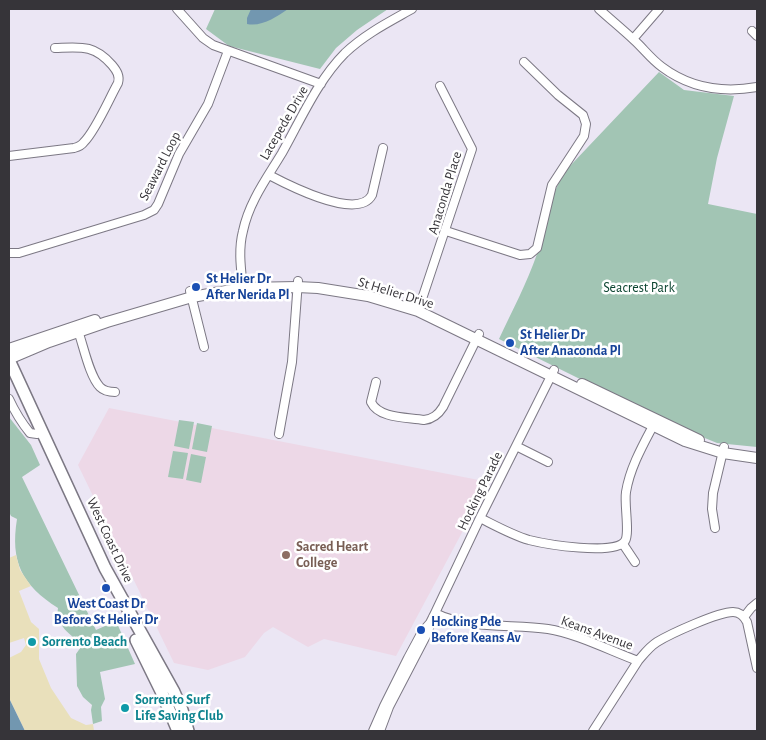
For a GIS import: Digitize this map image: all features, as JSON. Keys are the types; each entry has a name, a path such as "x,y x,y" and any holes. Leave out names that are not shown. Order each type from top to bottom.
{"main road":[{"name":"West Coast Drive","path":"9,359 105,568 174,692 188,731"},
{"name":"West Coast Drive","path":"9,373 162,693 178,731"}],"street":[{"path":"177,9 203,38 213,45 321,84"},
{"name":"Lacepede Drive","path":"243,285 240,260 242,233 251,205 321,84 344,54 359,41 377,28 412,9"},
{"path":"599,9 660,66 686,80 709,88 729,90 757,87"},
{"path":"633,39 659,9"},
{"path":"9,156 80,146 94,128 118,83 119,74 116,69 94,49 85,47 55,48"},
{"name":"Seaward Loop","path":"9,253 19,253 144,215 154,210 163,194 179,154 208,104 228,51"},
{"path":"446,231 520,255 530,254 537,248 552,185 584,136 586,124 583,115 558,96 524,62"},
{"name":"Anaconda Place","path":"420,309 472,150 440,86"},
{"path":"269,175 310,195 358,205 369,200 372,195 383,148"},
{"path":"279,434 292,362 297,284"},
{"name":"St Helier Drive","path":"9,349 191,294 243,285 297,284 358,288 420,309 654,423 723,450 757,458"},
{"path":"191,294 204,347"},
{"path":"78,329 86,358 99,386 115,392"},
{"name":"St Helier Drive","path":"9,359 78,329"},
{"path":"376,382 371,402 376,409 386,414 424,420 436,416 443,407 478,336"},
{"name":"Hocking Parade","path":"373,731 408,658 422,632 435,614 552,372"},
{"path":"9,399 25,427 30,433 37,434"},
{"path":"480,518 516,535 537,541 589,548 605,548 622,544 627,536 625,506 628,485 635,462 654,423"},
{"path":"516,446 548,462"},
{"path":"715,528 712,509 713,494 723,450"},
{"name":"St Helier Drive","path":"723,450 757,452"},
{"path":"622,544 635,562"},
{"path":"757,603 741,615 748,622 757,668"},
{"name":"Keans Avenue","path":"435,614 453,621 558,631 638,661 646,651 661,640 699,622 727,613 741,615"},
{"name":"Hocking Parade","path":"380,731 389,708 427,634 430,623"},
{"path":"593,731 638,661"}],"shaded area":[{"name":"Sacred Heart College","path":"109,408 489,482 396,656 324,639 308,647 273,627 264,633 245,657 208,670 174,663 78,465"}],"green space":[{"path":"215,9 388,9 357,30 336,48 320,69 229,46 206,29"},
{"name":"Seacrest Park","path":"659,72 684,90 734,96 717,158 708,204 757,214 757,447 717,443 673,425 499,339 533,265 549,209 562,176"},
{"path":"9,417 31,445 40,465 22,477 96,630 116,621 135,664 100,672 105,699 101,707 102,721 93,724 92,705 83,697 77,686 76,654 83,644 61,625 58,608 35,590 27,581 17,560 15,534 17,519 11,516 9,512"},
{"path":"179,420 194,422 189,449 174,446"},
{"path":"197,423 212,426 207,452 192,449"},
{"path":"173,451 188,453 183,479 168,477"},
{"path":"191,454 206,457 201,483 186,480"}],"sand":[{"name":"Sorrento Beach","path":"16,555 20,570 31,586 19,591 31,622 39,629 39,659 51,688 71,718 86,725 93,724 94,731 25,731 9,698 9,658 21,652 26,645 24,638 9,643 9,558"}],"water":[{"path":"251,9 288,9 269,21 253,25 247,24 247,18"},
{"path":"9,698 25,731 9,731"}],"place":[{"name":"St Helier Dr After Nerida Pl","path":"196,287"},
{"name":"St Helier Dr After Anaconda Pl","path":"510,343"},
{"name":"Sacred Heart College","path":"286,555"},
{"name":"West Coast Dr Before St Helier Dr","path":"106,588"},
{"name":"Hocking Pde Before Keans Av","path":"421,630"},
{"name":"Sorrento Beach","path":"32,642"},
{"name":"Sorrento Surf Life Saving Club","path":"125,708"}]}
